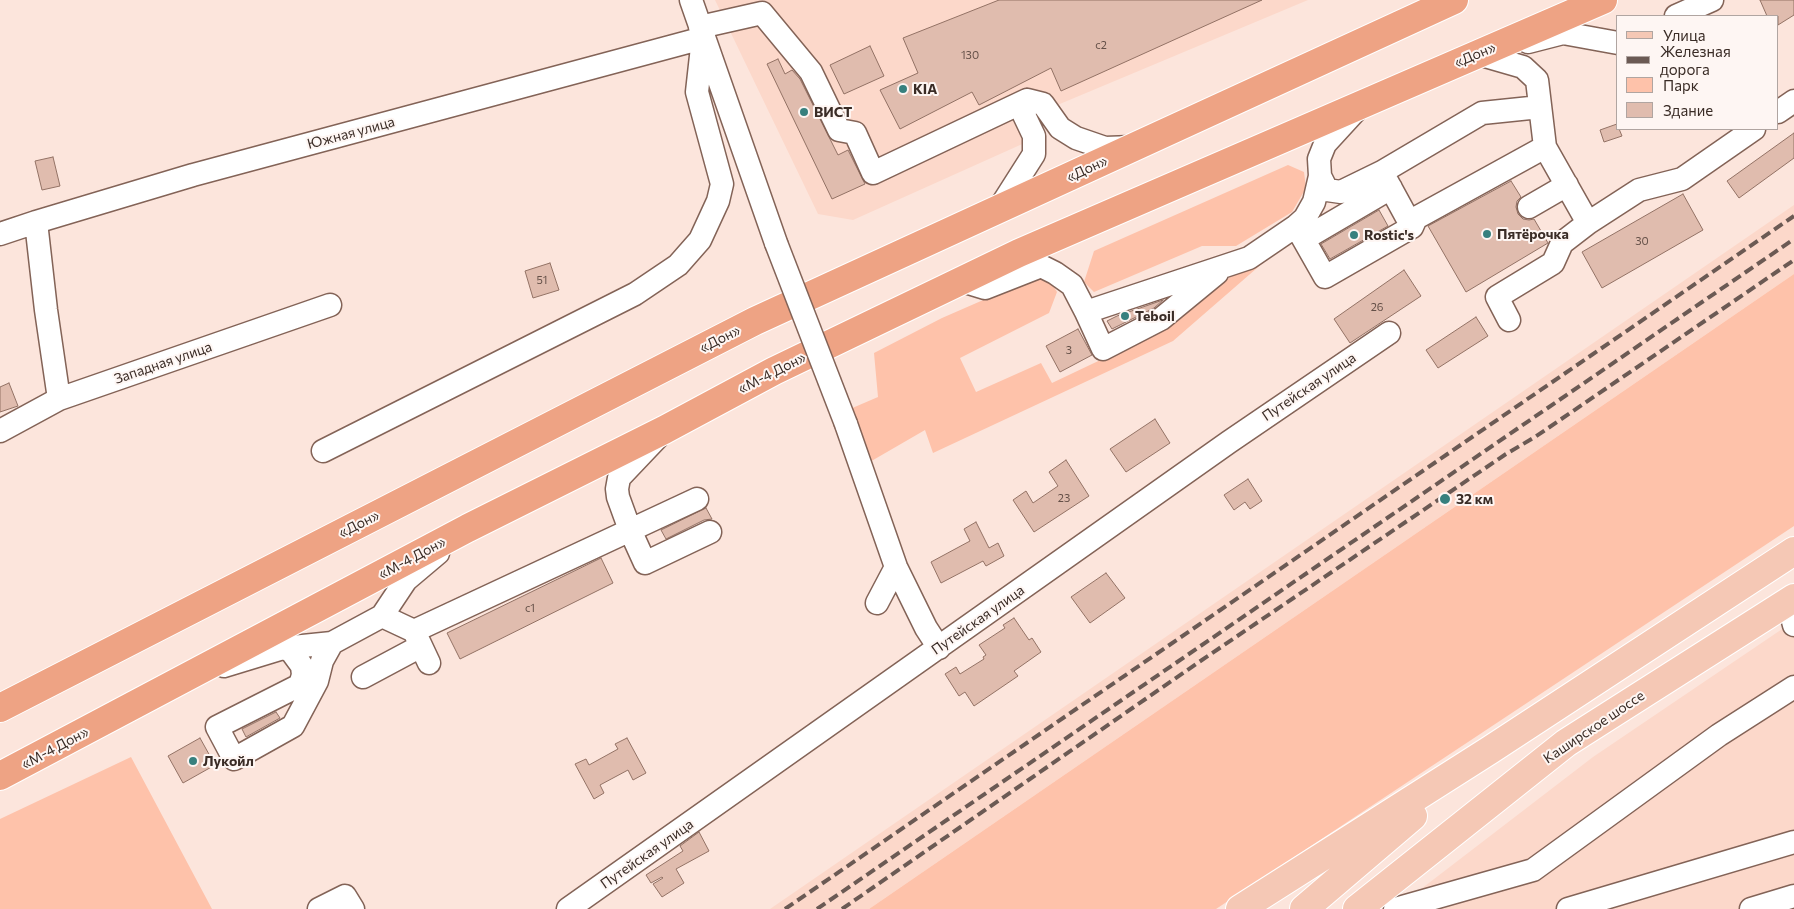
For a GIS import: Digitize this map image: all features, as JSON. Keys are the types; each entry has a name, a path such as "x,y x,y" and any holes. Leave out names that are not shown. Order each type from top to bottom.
{"highway":[{"name":"«Дон»","path":"0,708 755,321 1454,0"},
{"name":"«Дон»","path":"828,345 1019,253 1603,0"},
{"name":"«М-4 Дон»","path":"0,776 468,528 664,430 774,370 828,345"}],"main road":[{"path":"1240,909 1490,750 1794,551"},
{"name":"Каширское шоссе","path":"1357,909 1566,742 1792,608"},
{"path":"1304,909 1490,750"}],"street":[{"path":"692,0 776,243 846,424 896,567 926,628 939,648"},
{"path":"1678,15 1712,0"},
{"name":"Южная улица","path":"0,234 193,175 702,32 762,13 811,72 839,130 855,133 873,173 1027,100"},
{"path":"323,451 635,294 678,265 700,240 718,201 722,184 697,92 702,32"},
{"path":"1478,54 1563,33 1616,43"},
{"path":"1478,54 1523,67 1537,80 1545,147 1588,223"},
{"path":"999,209 1034,154 1034,136 1024,115 1027,100 1043,104 1060,128 1076,138 1105,148 1134,147"},
{"path":"1779,111 1794,101"},
{"path":"1361,105 1324,144 1319,159 1320,176 1314,202 1300,232 1325,277 1412,228 1416,218 1545,147"},
{"path":"1086,312 1249,258 1300,232 1386,180 1482,113 1540,107"},
{"path":"1509,320 1497,297 1553,262 1562,243 1588,223 1639,190 1682,179 1753,130"},
{"path":"1320,176 1327,190 1341,192 1386,180"},
{"path":"1386,180 1412,228"},
{"path":"1529,207 1567,185"},
{"path":"36,222 59,400"},
{"path":"962,281 984,288 1041,266 1072,285 1103,349 1161,319 1227,265"},
{"name":"Западная улица","path":"0,431 59,400 330,304"},
{"name":"Путейская улица","path":"568,909 1229,442 1389,333"},
{"path":"664,430 619,478 616,489 630,530 645,563 710,532"},
{"path":"363,677 421,647 630,530 697,499"},
{"path":"194,674 283,648 332,643 382,616 406,580 468,528"},
{"path":"877,604 896,567"},
{"path":"382,616 421,647"},
{"path":"283,648 291,651 302,666 303,675 300,684 217,727 234,759 293,726 317,681 322,661 332,643"},
{"path":"1395,909 1533,870 1719,735 1794,687"},
{"path":"1568,909 1794,842"},
{"path":"319,909 345,896 353,909"},
{"path":"1751,909 1794,896"}],"shaded area":[{"path":"715,0 1308,0 1024,119 1029,141 853,220 818,214"},
{"path":"1794,205 1794,274 869,909 770,909"},
{"path":"1794,621 1794,909 1395,909 1593,757"}],"green space":[{"path":"1288,165 1304,172 1306,188 1292,212 1236,246 1202,246 1094,292 1084,282 1094,251"},
{"path":"1276,243 1280,248 1173,341 933,453 925,430 868,463 850,409 878,397 874,353 942,318 1036,277 1049,279 1057,292 1049,313 960,358 976,392 1041,363 1052,383 1153,335"},
{"path":"1794,274 1794,526 1216,909 869,909"},
{"path":"131,757 212,909 0,909 0,819"}],"building":[{"path":"999,0 1262,0 1061,91 1051,68 979,105 972,92 900,129 880,90 918,73 903,38"},
{"path":"1760,0 1794,0 1794,15 1779,24 1779,15 1767,15"},
{"path":"870,46 884,76 844,94 830,65"},
{"name":"ВИСТ","path":"778,59 785,74 792,70 800,79 838,155 848,150 865,184 832,199 767,64"},
{"path":"1616,124 1616,130 1620,130 1622,136 1604,142 1600,130"},
{"path":"1794,133 1794,158 1739,198 1727,181"},
{"path":"53,157 60,186 42,190 35,161"},
{"name":"Пятёрочка","path":"1511,181 1521,197 1517,201 1518,214 1523,219 1534,219 1548,243 1466,292 1428,226"},
{"path":"1683,194 1703,230 1602,288 1582,252"},
{"path":"1379,210 1388,226 1330,259 1321,244"},
{"path":"550,263 559,290 533,298 525,271"},
{"path":"1404,270 1421,296 1350,343 1334,319"},
{"path":"1163,300 1154,308 1112,329 1107,321 1117,316"},
{"path":"1476,317 1488,336 1438,368 1426,350"},
{"path":"1078,329 1092,355 1060,372 1046,346"},
{"path":"9,383 18,406 0,412 0,387"},
{"path":"1155,419 1170,443 1126,472 1110,449"},
{"path":"1066,460 1089,496 1034,532 1013,500 1026,491 1033,503 1058,486 1049,472"},
{"path":"1248,479 1262,501 1250,509 1245,502 1234,510 1224,495"},
{"path":"706,508 712,519 704,520 666,539 661,530"},
{"path":"976,522 989,548 998,543 1004,556 986,566 983,561 941,583 931,562 970,541 964,529"},
{"path":"601,558 613,583 460,659 447,633"},
{"path":"1106,573 1125,598 1090,623 1071,597"},
{"path":"1014,618 1029,640 1032,638 1041,652 1014,671 1018,676 974,706 965,692 959,696 945,674 956,667 960,674 984,659 983,657 986,655 979,645 1005,628 1003,625"},
{"path":"276,712 280,718 246,737 242,729"},
{"path":"200,738 215,765 183,783 168,756"},
{"path":"627,738 646,773 633,780 628,770 600,785 604,793 594,799 575,764 586,759 589,765 618,749 615,744"},
{"path":"699,832 709,851 676,869 684,883 662,897 653,884 663,878 651,883 646,875 683,851 680,846"}],"railway":[{"path":"785,909 1794,216"},
{"path":"817,909 1794,239"},
{"path":"842,909 1199,662 1506,454 1535,437 1794,260"}],"place":[{"name":"KIA","path":"903,89"},
{"name":"ВИСТ","path":"804,112"},
{"name":"Пятёрочка","path":"1487,234"},
{"name":"Rostic's","path":"1354,235"},
{"name":"Teboil","path":"1125,316"},
{"name":"32 км","path":"1445,499"},
{"name":"Лукойл","path":"193,761"}]}
